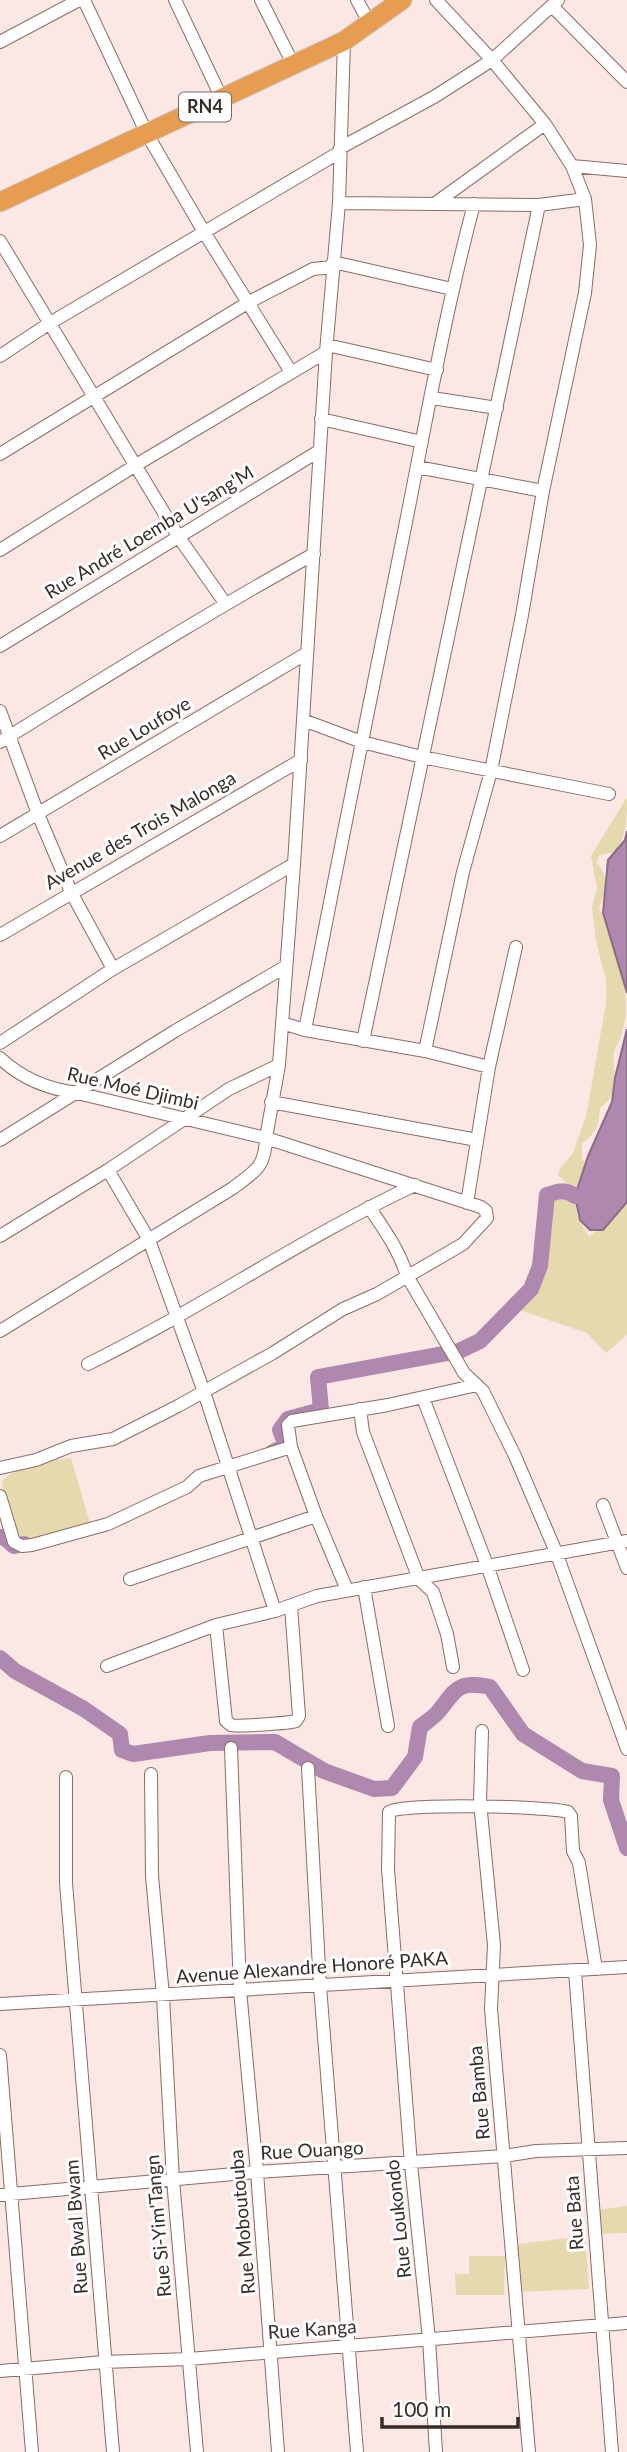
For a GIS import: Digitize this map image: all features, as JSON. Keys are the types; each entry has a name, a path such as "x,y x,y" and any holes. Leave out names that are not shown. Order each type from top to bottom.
{"highway":[{"name":"RN4","path":"0,202 344,41 402,0"}],"street":[{"path":"0,42 81,0 147,134 291,372"},
{"path":"175,0 222,99"},
{"path":"261,0 293,64"},
{"path":"356,0 370,24"},
{"path":"425,1051 463,872 491,771 543,491 589,267 590,245 585,199 572,166 545,124 492,60 436,0"},
{"path":"0,356 50,323 434,97 492,60 555,3 627,82"},
{"path":"0,1331 233,1188 260,1167 265,1154 271,1102 279,1065 295,864 321,419 339,203 344,41"},
{"path":"437,202 545,124"},
{"path":"572,166 627,171"},
{"path":"339,203 539,205 585,199"},
{"path":"305,1030 452,289 474,204"},
{"path":"363,1041 539,205"},
{"path":"0,242 5,259 50,323 178,536 225,603"},
{"path":"0,454 249,302 313,269 332,264 452,289"},
{"path":"0,550 326,349 437,370"},
{"path":"432,398 497,408"},
{"path":"321,419 422,442"},
{"name":"Rue André Loemba U'sang'M","path":"0,646 319,451"},
{"path":"417,467 543,491"},
{"path":"5,739 225,603 314,554"},
{"name":"Rue Loufoye","path":"0,836 307,653"},
{"path":"0,711 5,739 71,892 113,969"},
{"path":"303,720 362,742 422,757 609,794"},
{"name":"Avenue des Trois Malonga","path":"0,935 301,760"},
{"path":"0,1043 113,969 295,864"},
{"path":"0,1468 36,1461 71,1446 113,1439 204,1392 343,1309 377,1294 463,1244 483,1225 487,1219 486,1211 467,1203 489,1067 516,947"},
{"path":"0,1140 174,1031 285,967"},
{"path":"282,1023 305,1030 425,1051 489,1067"},
{"name":"Rue Moé Djimbi","path":"0,1058 30,1080 53,1090 266,1138 467,1203"},
{"path":"0,1236 108,1170 229,1089 279,1065"},
{"path":"271,1102 477,1140"},
{"path":"108,1170 149,1240 204,1392 275,1611"},
{"path":"88,1364 129,1344 320,1233 415,1185"},
{"path":"369,1207 388,1235 403,1262 407,1276 464,1373 488,1399 556,1552 627,1749"},
{"path":"347,1590 291,1447 289,1425 292,1421 423,1398 477,1385"},
{"path":"423,1398 487,1565 523,1670"},
{"path":"360,1409 363,1432 419,1579 433,1592 447,1634 453,1667"},
{"path":"0,1496 12,1540 22,1546 107,1524 187,1487 199,1476 291,1447"},
{"path":"603,1505 622,1542 627,1568"},
{"path":"130,1579 316,1516"},
{"path":"107,1666 216,1625 275,1611 317,1596 622,1542"},
{"path":"364,1587 388,1726"},
{"path":"216,1625 226,1721 241,1726 289,1723 296,1721 299,1716 291,1606"},
{"name":"Rue Bamba","path":"482,1731 480,1806 494,1945 491,2009 529,2452"},
{"name":"Rue Moboutouba","path":"231,1748 240,1990 278,2452"},
{"path":"308,1768 320,1986 357,2452"},
{"name":"Rue Si-Yim'Tangn","path":"151,1774 152,1876 163,1996 173,2180 197,2452"},
{"name":"Rue Bwal Bwam","path":"66,1777 66,1883 113,2452"},
{"path":"480,1806 563,1810 570,1814 573,1851 579,1863 596,1969"},
{"name":"Rue Loukondo","path":"436,2452 429,2339 411,2164 388,1869 389,1812 394,1808 480,1806"},
{"name":"Avenue Alexandre Honoré PAKA","path":"0,2004 627,1967"},
{"name":"Rue Bata","path":"575,1971 612,2452"},
{"path":"0,2054 5,2195 32,2452"},
{"name":"Rue Ouango","path":"5,2195 257,2172 411,2164 536,2151 627,2148"},
{"name":"Rue Kanga","path":"0,2371 104,2362 189,2359 627,2323"}],"shaded area":[{"path":"627,797 622,839 615,852 599,855 597,863 604,874 606,885 599,908 614,945 626,1000 626,1015 614,1052 615,1083 612,1095 600,1108 594,1132 582,1143 582,1158 594,1176 582,1192 575,1190 577,1216 589,1237 627,1200 627,1335 606,1353 587,1333 519,1310 542,1238 548,1206 568,1185 558,1175 560,1168 572,1155 586,1117 606,1003 606,980 596,941 592,907 597,888 591,856"},
{"path":"627,831 627,993 603,913 608,860 625,840"},
{"path":"627,1029 627,1202 603,1230 590,1230 580,1220 575,1196 588,1156 612,1102"},
{"path":"71,1458 90,1523 32,1542 20,1540 6,1502 2,1481 25,1467"},
{"path":"627,2206 627,2233 592,2234 590,2211"},
{"path":"585,2236 589,2289 514,2292 509,2245"},
{"path":"469,2256 505,2256 504,2295 456,2295 455,2274 469,2274"}],"waterway":[{"path":"273,1452 286,1446 280,1430 288,1419 321,1410 318,1377 459,1351 480,1341 531,1289 540,1266 547,1195 561,1191 575,1196"},
{"path":"0,1537 4,1537 14,1546 24,1544"},
{"path":"0,1658 15,1671 84,1709 120,1734 122,1750 133,1754 210,1743 275,1742 324,1771 374,1789 392,1788 415,1757 420,1727 436,1714 458,1689 470,1685 490,1687 523,1734 582,1771 612,1776 611,1800 627,1848"}]}
